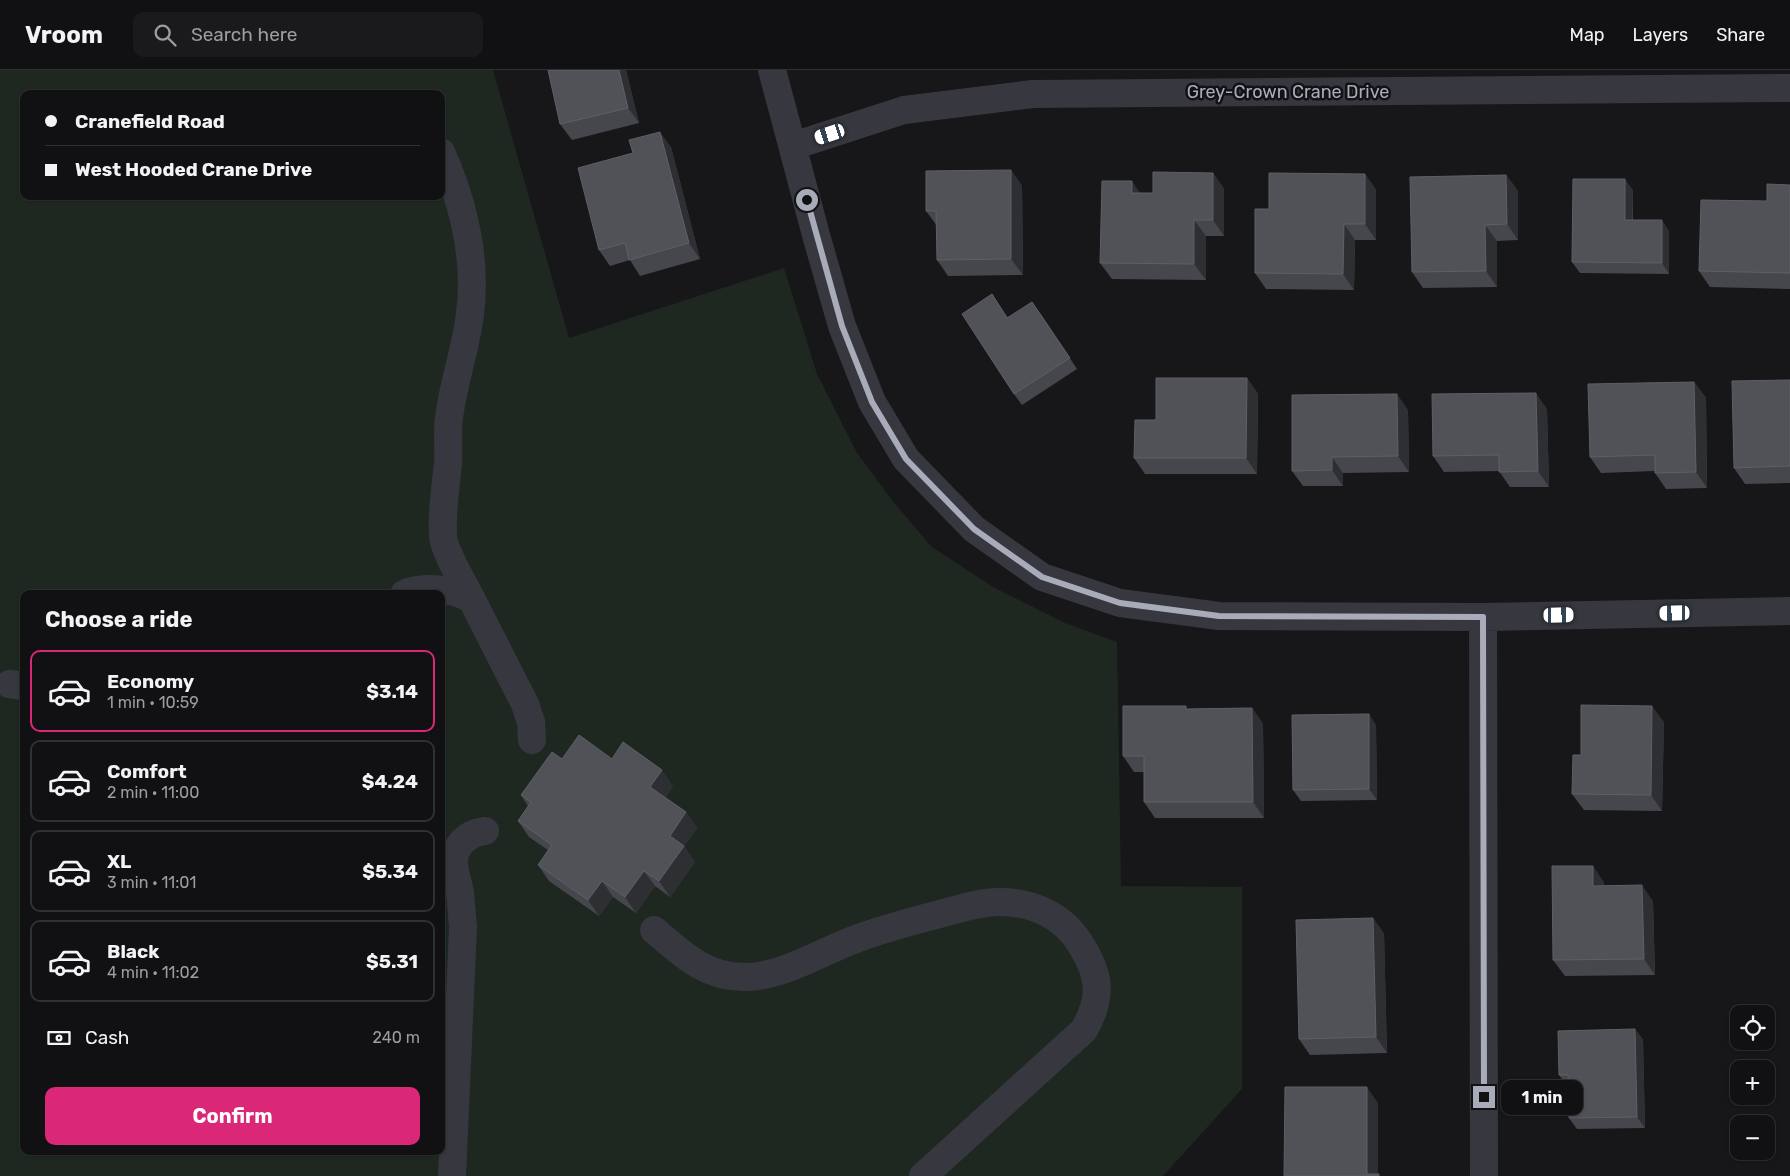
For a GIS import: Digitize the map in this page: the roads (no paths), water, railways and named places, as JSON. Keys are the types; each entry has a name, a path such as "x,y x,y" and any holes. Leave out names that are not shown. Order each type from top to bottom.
{"street":[{"path":"772,70 842,326 872,402 906,459 974,529 1042,577 1120,603 1219,616 1483,617 1790,611"},
{"name":"Grey-Crown Crane Drive","path":"793,146 904,110 1033,94 1284,81 1790,88"},
{"path":"445,161 452,177 462,214 468,246 472,294 470,316 448,419 448,458 443,533 448,552 525,704 531,722 532,740"},
{"path":"416,590 432,590"},
{"path":"445,591 464,594 472,600"},
{"path":"1483,617 1484,1176"},
{"path":"452,1176 463,927 462,909 454,864 458,846 465,838 474,832 484,831"},
{"path":"654,930 685,958 709,970 729,976 746,977 791,967 856,939 903,924 981,904 998,902 1018,904 1038,909 1060,920 1075,934 1087,955 1096,981 1097,999 1092,1015 1084,1030 923,1176"}]}
